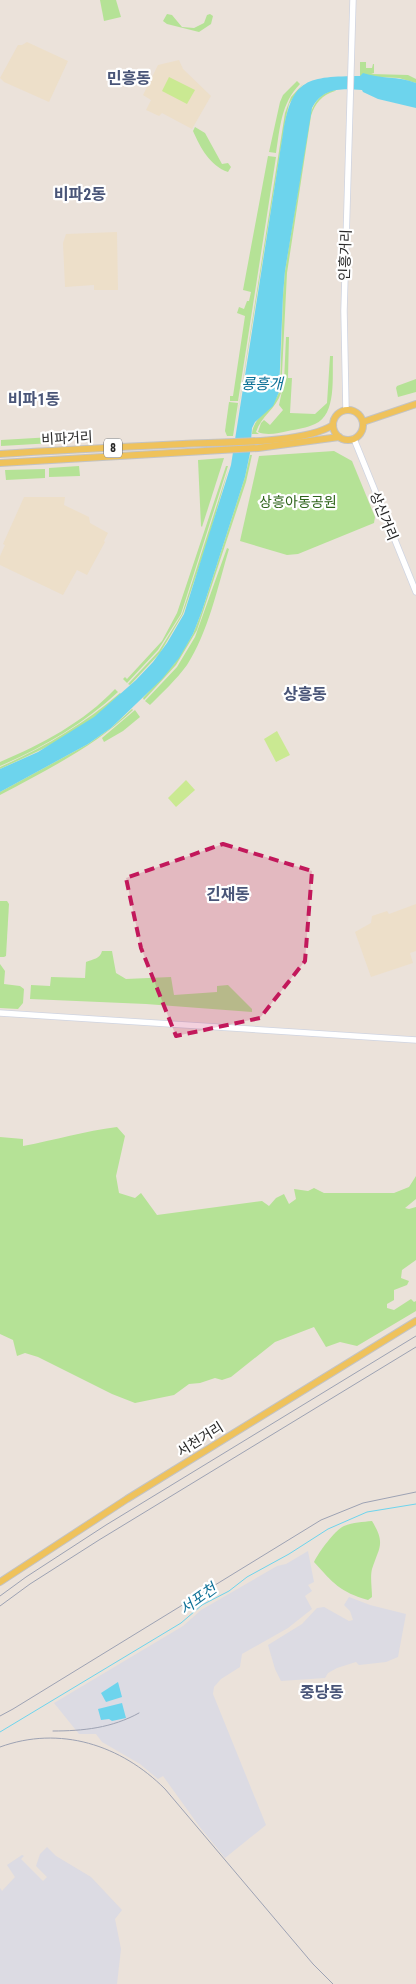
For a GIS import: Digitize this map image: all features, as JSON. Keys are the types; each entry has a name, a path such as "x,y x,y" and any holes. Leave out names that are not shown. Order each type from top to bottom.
{"main road":[{"name":"인흥거리","path":"346,410 344,311 352,0"},
{"path":"363,422 416,404"},
{"path":"346,410 354,411 363,422 362,432 354,439 347,440 339,437 333,425 338,414 346,410"},
{"name":"비파거리","path":"0,454 260,440 310,434 327,429 333,425"},
{"name":"비파거리","path":"0,463 258,448 339,437"},
{"name":"상신거리","path":"354,439 416,592"},
{"path":"0,1013 416,1040"},
{"name":"서천거리","path":"0,1582 135,1494 416,1321"}],"highlighted area":[{"path":"223,844 312,871 305,961 260,1018 176,1036 141,948 126,878"}],"shaded area":[{"path":"27,42 68,61 49,102 4,82 0,78 18,45"},
{"path":"179,60 183,69 211,96 192,129 162,113 159,116 146,110 151,100 143,95 158,65"},
{"path":"117,232 118,290 94,290 94,285 65,287 63,243 66,234"},
{"path":"24,497 65,497 64,505 89,517 90,523 108,533 87,575 77,570 63,595 0,565 0,556 5,545 3,544"},
{"path":"416,904 416,951 410,953 413,963 371,977 355,932 371,923 372,916 387,911 389,914"},
{"path":"308,1551 314,1582 308,1585 312,1591 305,1596 312,1609 288,1628 242,1654 240,1667 221,1679 214,1687 213,1694 266,1825 225,1858 163,1776 158,1779 140,1764 102,1742 96,1734 79,1734 54,1703 183,1626 201,1610 277,1566 286,1564"},
{"path":"349,1597 370,1605 406,1614 398,1657 386,1662 359,1665 356,1662 337,1668 328,1673 325,1678 281,1681 275,1669 268,1645 302,1624 317,1608 324,1607 349,1621 353,1620 350,1611 344,1605"},
{"path":"47,1847 56,1856 91,1877 122,1910 115,1919 121,1949 117,1984 0,1984 0,1888 2,1891 15,1877 7,1865 22,1855 24,1856 21,1859 43,1881 47,1877 36,1866 40,1854"}],"green space":[{"path":"100,0 116,0 121,17 104,21"},
{"path":"167,14 172,15 182,27 194,28 204,23 207,15 213,16 211,24 199,32 167,24 163,21"},
{"path":"360,62 366,62 366,68 372,68 374,64 374,73 371,74 408,75 416,79 416,83 399,78 360,76"},
{"path":"169,77 195,90 187,104 162,91"},
{"path":"297,81 300,84 289,99 282,116 276,153 269,152 280,102 283,95"},
{"path":"303,84 289,104 286,117 235,430 285,113 291,97"},
{"path":"336,90 320,100 311,116 287,273 281,393 276,404 258,426 256,432 259,434 252,434 256,422 274,402 280,389 285,271 310,115 322,95"},
{"path":"195,127 205,133 222,164 228,163 231,167 228,172 216,165 206,155 193,131"},
{"path":"268,156 276,157 238,401 230,401 230,396 233,396 245,316 237,313 239,307 244,309 247,301 249,301 251,292 243,290"},
{"path":"286,337 289,337 288,378 292,378 290,413 315,414 327,403 330,356 333,356 333,384 330,404 322,419 315,424 277,433 258,432 264,420 270,425 283,410 279,405 284,382"},
{"path":"416,379 416,392 398,397 397,386"},
{"path":"229,402 238,403 233,436 227,436 225,431"},
{"path":"52,437 53,443 1,446 1,440"},
{"name":"상흥아동공원","path":"334,451 352,461 375,517 374,523 298,554 287,555 240,541 259,456"},
{"path":"250,455 252,455 246,482 197,630 176,665 144,700 143,698 174,664 193,634 245,477"},
{"path":"224,458 202,527 198,460"},
{"path":"79,466 80,476 49,477 49,468"},
{"path":"226,466 228,466 181,614 158,650 127,683 123,679 125,677 127,679 162,641 177,613"},
{"path":"229,467 208,541 183,614 160,653 130,685 128,684 159,651 182,614"},
{"path":"45,469 45,478 6,480 5,470"},
{"path":"227,548 229,549 212,609 201,639 187,665 150,705 145,701 177,667 195,637"},
{"path":"115,689 118,692 92,714 47,743 0,766 0,762 47,740 76,722"},
{"path":"120,693 98,714 73,732 49,746 0,769 0,767 32,752 63,734 92,715"},
{"path":"132,709 118,723 87,746 53,767 0,795 0,792 88,744 111,728"},
{"path":"135,710 140,717 123,731 104,742 102,738"},
{"path":"277,731 290,755 276,762 264,739"},
{"path":"186,780 195,790 176,807 168,798"},
{"path":"0,901 7,901 9,904 6,956 4,957 0,957"},
{"path":"102,951 112,951 116,973 126,979 171,977 174,995 217,992 217,986 228,985 252,1009 252,1012 146,1004 30,999 31,985 50,986 51,977 85,978 86,962 98,957"},
{"path":"0,964 5,971 4,984 20,986 24,989 23,1003 18,1009 0,1008"},
{"path":"117,1127 125,1136 116,1176 119,1193 135,1198 141,1193 157,1215 262,1201 269,1206 276,1198 284,1194 289,1204 296,1199 294,1189 308,1191 314,1188 324,1193 394,1193 409,1187 416,1176 416,1199 405,1208 416,1207 416,1260 402,1270 401,1278 409,1281 407,1285 394,1290 394,1300 387,1304 387,1308 394,1310 411,1299 414,1302 416,1301 416,1311 357,1346 340,1342 326,1347 314,1327 275,1342 231,1377 222,1380 215,1378 189,1384 174,1395 135,1403 112,1394 38,1357 25,1353 17,1356 13,1340 0,1334 0,1137 23,1139 23,1146"},
{"path":"372,1521 379,1535 380,1545 371,1572 372,1597 368,1600 350,1594 338,1586 314,1562 327,1542 344,1526"}],"water":[{"name":"룡흥개","path":"363,73 403,79 416,83 416,108 378,99 362,90 347,89 333,91 321,96 312,108 285,271 279,392 273,406 255,422 252,428 250,453 245,477 193,634 179,658 162,679 111,728 88,744 0,792 0,769 38,752 94,717 136,680 153,662 184,614 231,465 287,115 292,101 305,84 327,77 360,76"},
{"path":"118,1682 122,1697 106,1702 101,1693"},
{"path":"122,1703 126,1718 112,1721 109,1719 101,1720 98,1709"}],"waterway":[{"name":"서포천","path":"0,1732 181,1623 202,1605 229,1591 247,1577 289,1554 328,1529 367,1512 416,1504"}],"railway":[{"path":"0,1596 106,1525 416,1336"},
{"path":"0,1606 30,1584 99,1540 416,1347"},
{"path":"0,1716 321,1520 363,1503 416,1492"},
{"path":"53,1731 97,1728 139,1713"},
{"path":"0,1747 45,1738 67,1739 88,1743 109,1751 129,1761 148,1774 165,1789 313,1964 333,1984"}],"district":[{"name":"민흥동","path":"129,78"},
{"name":"비파2동","path":"80,194"},
{"name":"비파1동","path":"34,399"},
{"name":"상흥동","path":"305,694"},
{"name":"긴재동","path":"228,894"},
{"name":"중당동","path":"322,1692"}]}
